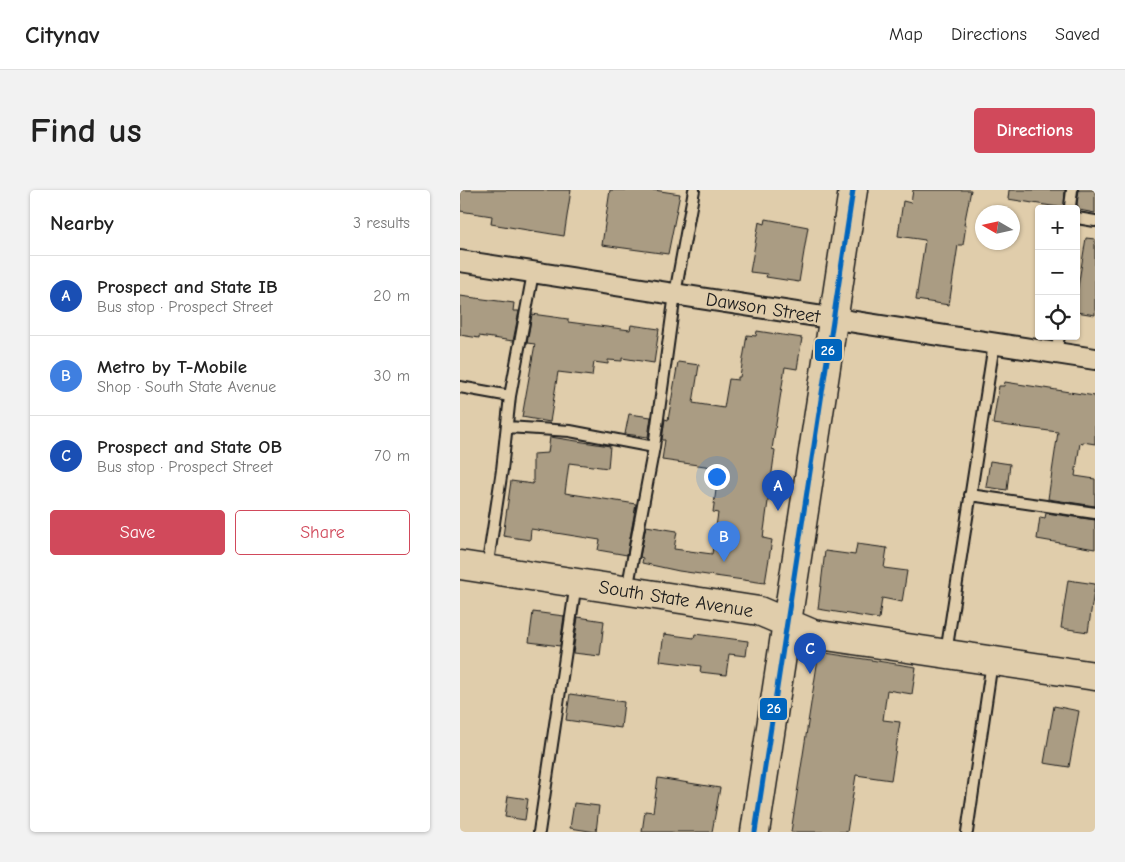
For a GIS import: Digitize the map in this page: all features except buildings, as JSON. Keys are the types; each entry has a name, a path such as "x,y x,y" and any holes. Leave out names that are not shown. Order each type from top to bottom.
{"street":[{"path":"756,832 832,318 853,190"},
{"name":"Dawson Street","path":"460,261 994,344 1058,345 1095,359"},
{"name":"South State Avenue","path":"460,565 759,611 813,634 1095,676"}],"lane":[{"path":"627,591 654,447 675,294 694,190"},
{"path":"1070,205 1072,190"},
{"path":"1080,220 1095,221"},
{"path":"487,570 510,396 533,272"},
{"path":"946,654 994,344"},
{"path":"460,387 510,396"},
{"path":"507,427 570,431 654,447"},
{"path":"970,495 1095,513"},
{"path":"539,832 576,583"},
{"path":"967,832 993,661"}],"transit line":[{"name":"26","path":"755,832 853,190"}],"place":[{"name":"Prospect and State IB","path":"778,511"},
{"name":"Metro by T-Mobile","path":"724,562"},
{"name":"Prospect and State OB","path":"810,674"}]}
